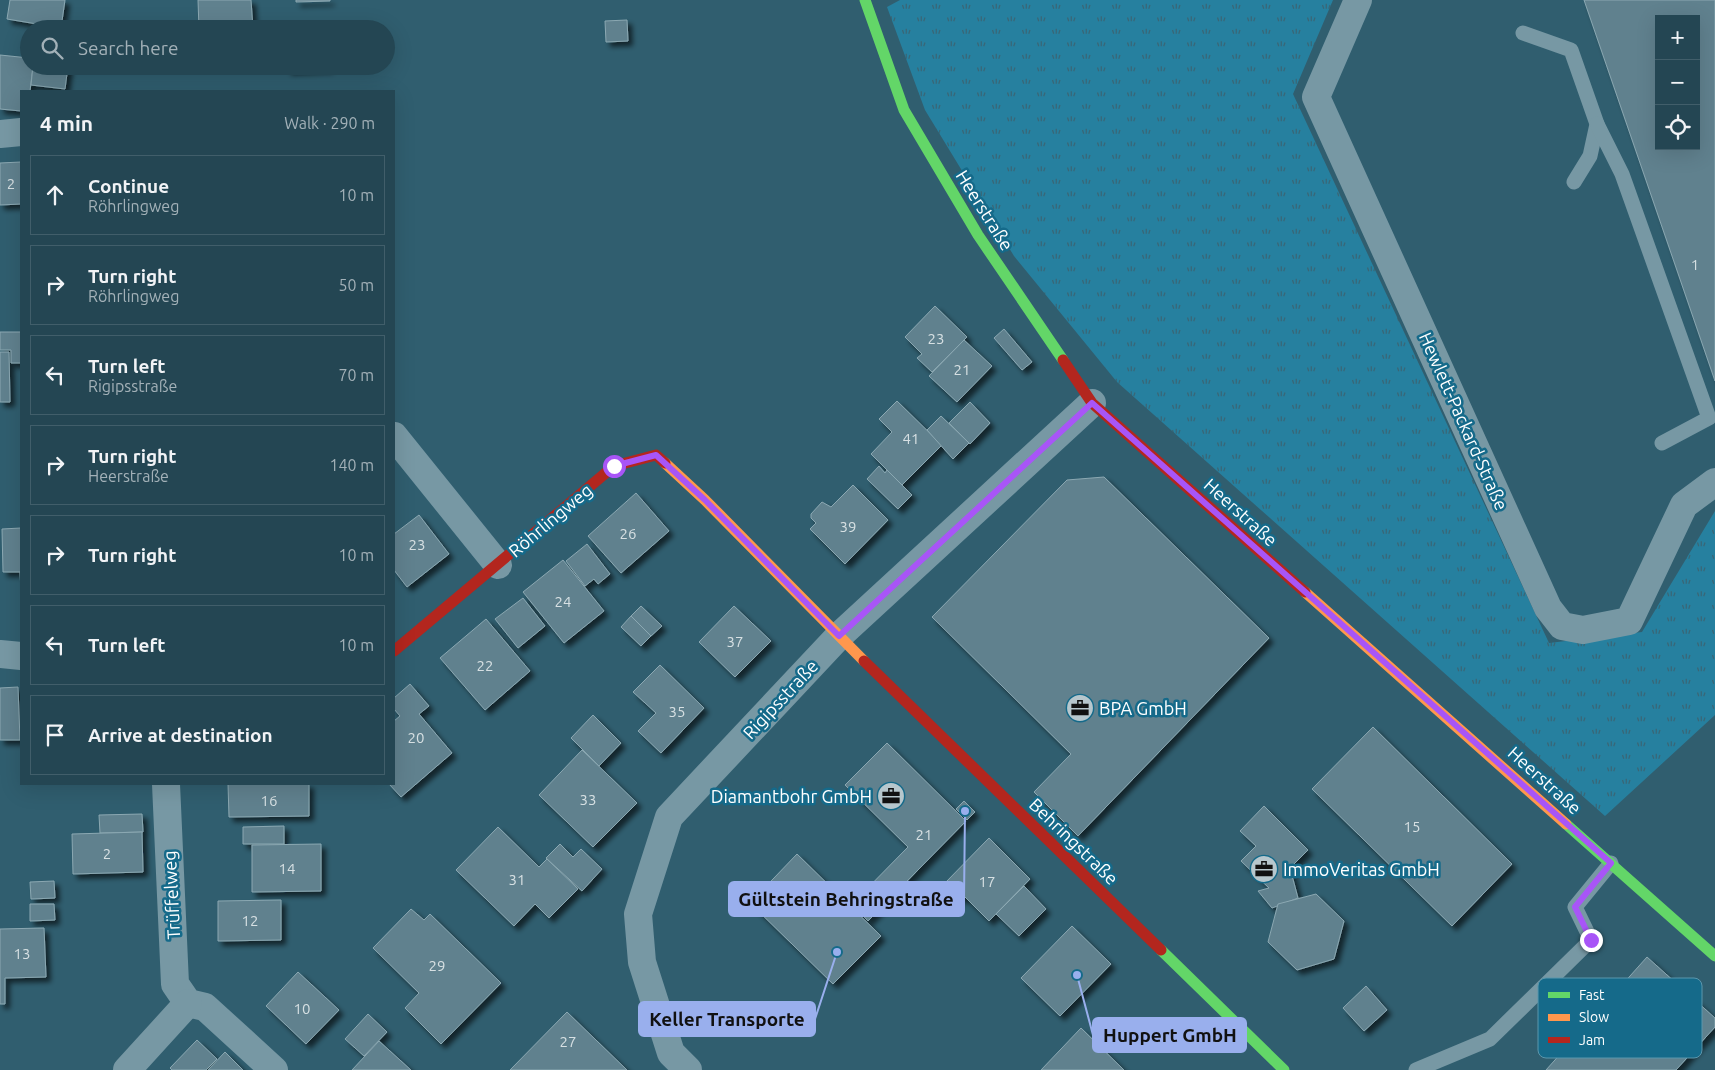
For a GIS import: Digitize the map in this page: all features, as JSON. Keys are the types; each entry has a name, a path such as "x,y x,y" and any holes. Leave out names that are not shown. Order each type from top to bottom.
{"street":[{"name":"Heerstraße","path":"865,0 904,110 978,234 1092,403 1715,956"},
{"name":"Hewlett-Packard-Straße","path":"1358,0 1316,97 1548,608 1562,626 1583,630 1629,621 1684,505 1715,482"},
{"path":"0,134 20,132"},
{"name":"Rigipsstraße","path":"688,1070 671,1053 642,962 638,914 669,817 839,636 1092,403"},
{"path":"395,437 498,565"},
{"name":"Röhrlingweg","path":"395,650 614,466 656,455 705,500 839,636"},
{"name":"Behringstraße","path":"839,636 1284,1070"},
{"path":"0,654 20,656"},
{"name":"Trüffelweg","path":"166,785 175,984 188,1003"},
{"path":"127,1070 188,1003 205,1007 274,1070"}],"lane":[{"path":"1523,33 1571,50 1598,124 1622,174 1709,418 1662,443"},
{"path":"1574,182 1590,156 1598,124"},
{"path":"1552,978 1591,940 1575,907 1611,863"},
{"path":"1416,1070 1490,1039 1538,992"}],"green space":[{"path":"900,0 1333,0 1293,94 1549,643 1642,632 1715,511 1715,715 1605,816 1117,382 1014,256 925,110 887,7"}],"building":[{"path":"10,0 65,0 62,20 20,21 7,19"},
{"path":"198,0 251,0 252,20 199,20"},
{"path":"296,0 330,0 330,1 296,2"},
{"path":"1584,0 1715,0 1715,381"},
{"path":"627,20 628,41 606,42 605,21"},
{"path":"0,55 20,57 20,75 32,75 30,90 20,90 20,111 0,109"},
{"path":"32,75 67,75 65,89 31,85"},
{"path":"20,162 20,204 0,205 0,163"},
{"path":"935,306 967,337 932,372 917,358 922,354 905,337"},
{"path":"1004,329 1032,362 1022,370 994,338"},
{"path":"0,332 20,332 20,363 11,363 11,350 0,350"},
{"path":"964,340 992,366 957,402 929,376"},
{"path":"0,352 9,352 10,402 0,402"},
{"path":"897,401 942,445 902,485 871,454 892,432 879,419"},
{"path":"970,402 990,423 970,444 949,423"},
{"path":"941,416 969,443 953,459 927,430"},
{"path":"879,466 885,473 887,470 912,495 898,509 867,479"},
{"path":"1104,477 1269,638 1078,836 1034,792 1071,754 932,617 1067,480"},
{"path":"853,485 888,520 845,564 810,529 816,523 811,518 811,514 822,502 831,507"},
{"path":"636,493 669,531 621,573 588,536"},
{"path":"419,515 449,554 407,587 395,571 395,533"},
{"path":"20,528 20,572 3,572 2,529"},
{"path":"587,544 610,574 598,584 594,579 585,586 566,561"},
{"path":"563,560 604,611 564,643 523,592"},
{"path":"523,598 545,626 518,648 495,619"},
{"path":"641,606 662,626 651,636 631,616"},
{"path":"734,606 771,641 735,677 699,642"},
{"path":"631,616 651,636 641,646 621,627"},
{"path":"486,619 530,671 485,710 440,658"},
{"path":"660,665 704,708 661,753 638,731 656,713 633,692"},
{"path":"410,684 429,706 419,714 452,753 401,797 390,785 395,785 395,720 400,716 395,710 395,697"},
{"path":"18,687 20,740 0,740 0,688"},
{"path":"593,715 621,743 599,766 571,738"},
{"path":"1373,727 1512,864 1452,926 1312,789"},
{"path":"887,743 966,821 868,921 852,904 908,847 845,785"},
{"path":"582,750 637,803 593,847 539,795"},
{"path":"228,785 309,785 309,816 229,817"},
{"path":"964,801 975,812 967,820 956,809"},
{"path":"1264,806 1308,850 1290,868 1298,898 1272,908 1258,891 1269,888 1241,861 1256,846 1240,831"},
{"path":"142,814 143,832 100,833 99,815"},
{"path":"284,826 284,844 243,844 243,827"},
{"path":"498,827 539,867 547,859 578,889 549,918 535,904 514,926 456,870"},
{"path":"142,832 143,872 73,874 72,834"},
{"path":"989,838 1030,879 989,921 965,897 962,900 945,883"},
{"path":"321,844 321,891 252,892 252,845"},
{"path":"560,844 573,857 581,849 602,869 582,891 546,858"},
{"path":"797,854 881,936 833,984 750,903"},
{"path":"54,881 55,898 31,899 30,882"},
{"path":"1024,886 1046,909 1019,936 996,914"},
{"path":"1316,894 1344,921 1334,959 1297,970 1268,942 1278,904"},
{"path":"281,900 281,940 218,941 218,901"},
{"path":"30,904 54,904 55,920 30,921"},
{"path":"411,909 424,920 430,914 501,983 441,1044 405,1008 419,993 373,948"},
{"path":"1072,926 1111,964 1060,1016 1021,978"},
{"path":"44,928 46,977 5,978 5,1004 0,1004 0,929"},
{"path":"1647,957 1670,978 1628,978"},
{"path":"298,972 339,1010 306,1044 266,1006"},
{"path":"1366,986 1387,1010 1364,1031 1343,1008"},
{"path":"1702,1006 1715,1018 1715,1027 1702,1041"},
{"path":"567,1012 627,1070 510,1070"},
{"path":"368,1014 387,1032 364,1056 345,1039"},
{"path":"1081,1028 1124,1070 1041,1070"},
{"path":"197,1040 217,1059 206,1070 172,1070 170,1068"},
{"path":"379,1041 411,1070 352,1070"},
{"path":"225,1052 243,1070 208,1070"},
{"path":"1557,1058 1687,1058 1676,1070 1546,1070"}],"traffic: fast":[{"path":"865,0 904,110 978,235 1063,360"},
{"path":"1566,824 1715,956"},
{"path":"1161,950 1284,1070"}],"traffic: slow":[{"path":"665,463 705,500 864,661"},
{"path":"1305,592 1566,824"}],"traffic: jam":[{"path":"1063,360 1092,403 1305,592"},
{"path":"395,650 614,466 656,455 665,463"},
{"path":"864,661 1161,950"}],"place":[{"name":"BPA GmbH","path":"1080,708"},
{"name":"Diamantbohr GmbH","path":"891,796"},
{"name":"Gültstein Behringstraße","path":"965,811"},
{"name":"ImmoVeritas GmbH","path":"1264,869"},
{"name":"Keller Transporte","path":"837,952"},
{"name":"Huppert GmbH","path":"1077,975"}],"route":[{"path":"614,466 645,456 656,455 705,500 839,636 1092,403 1611,863 1575,907 1591,940"}]}
